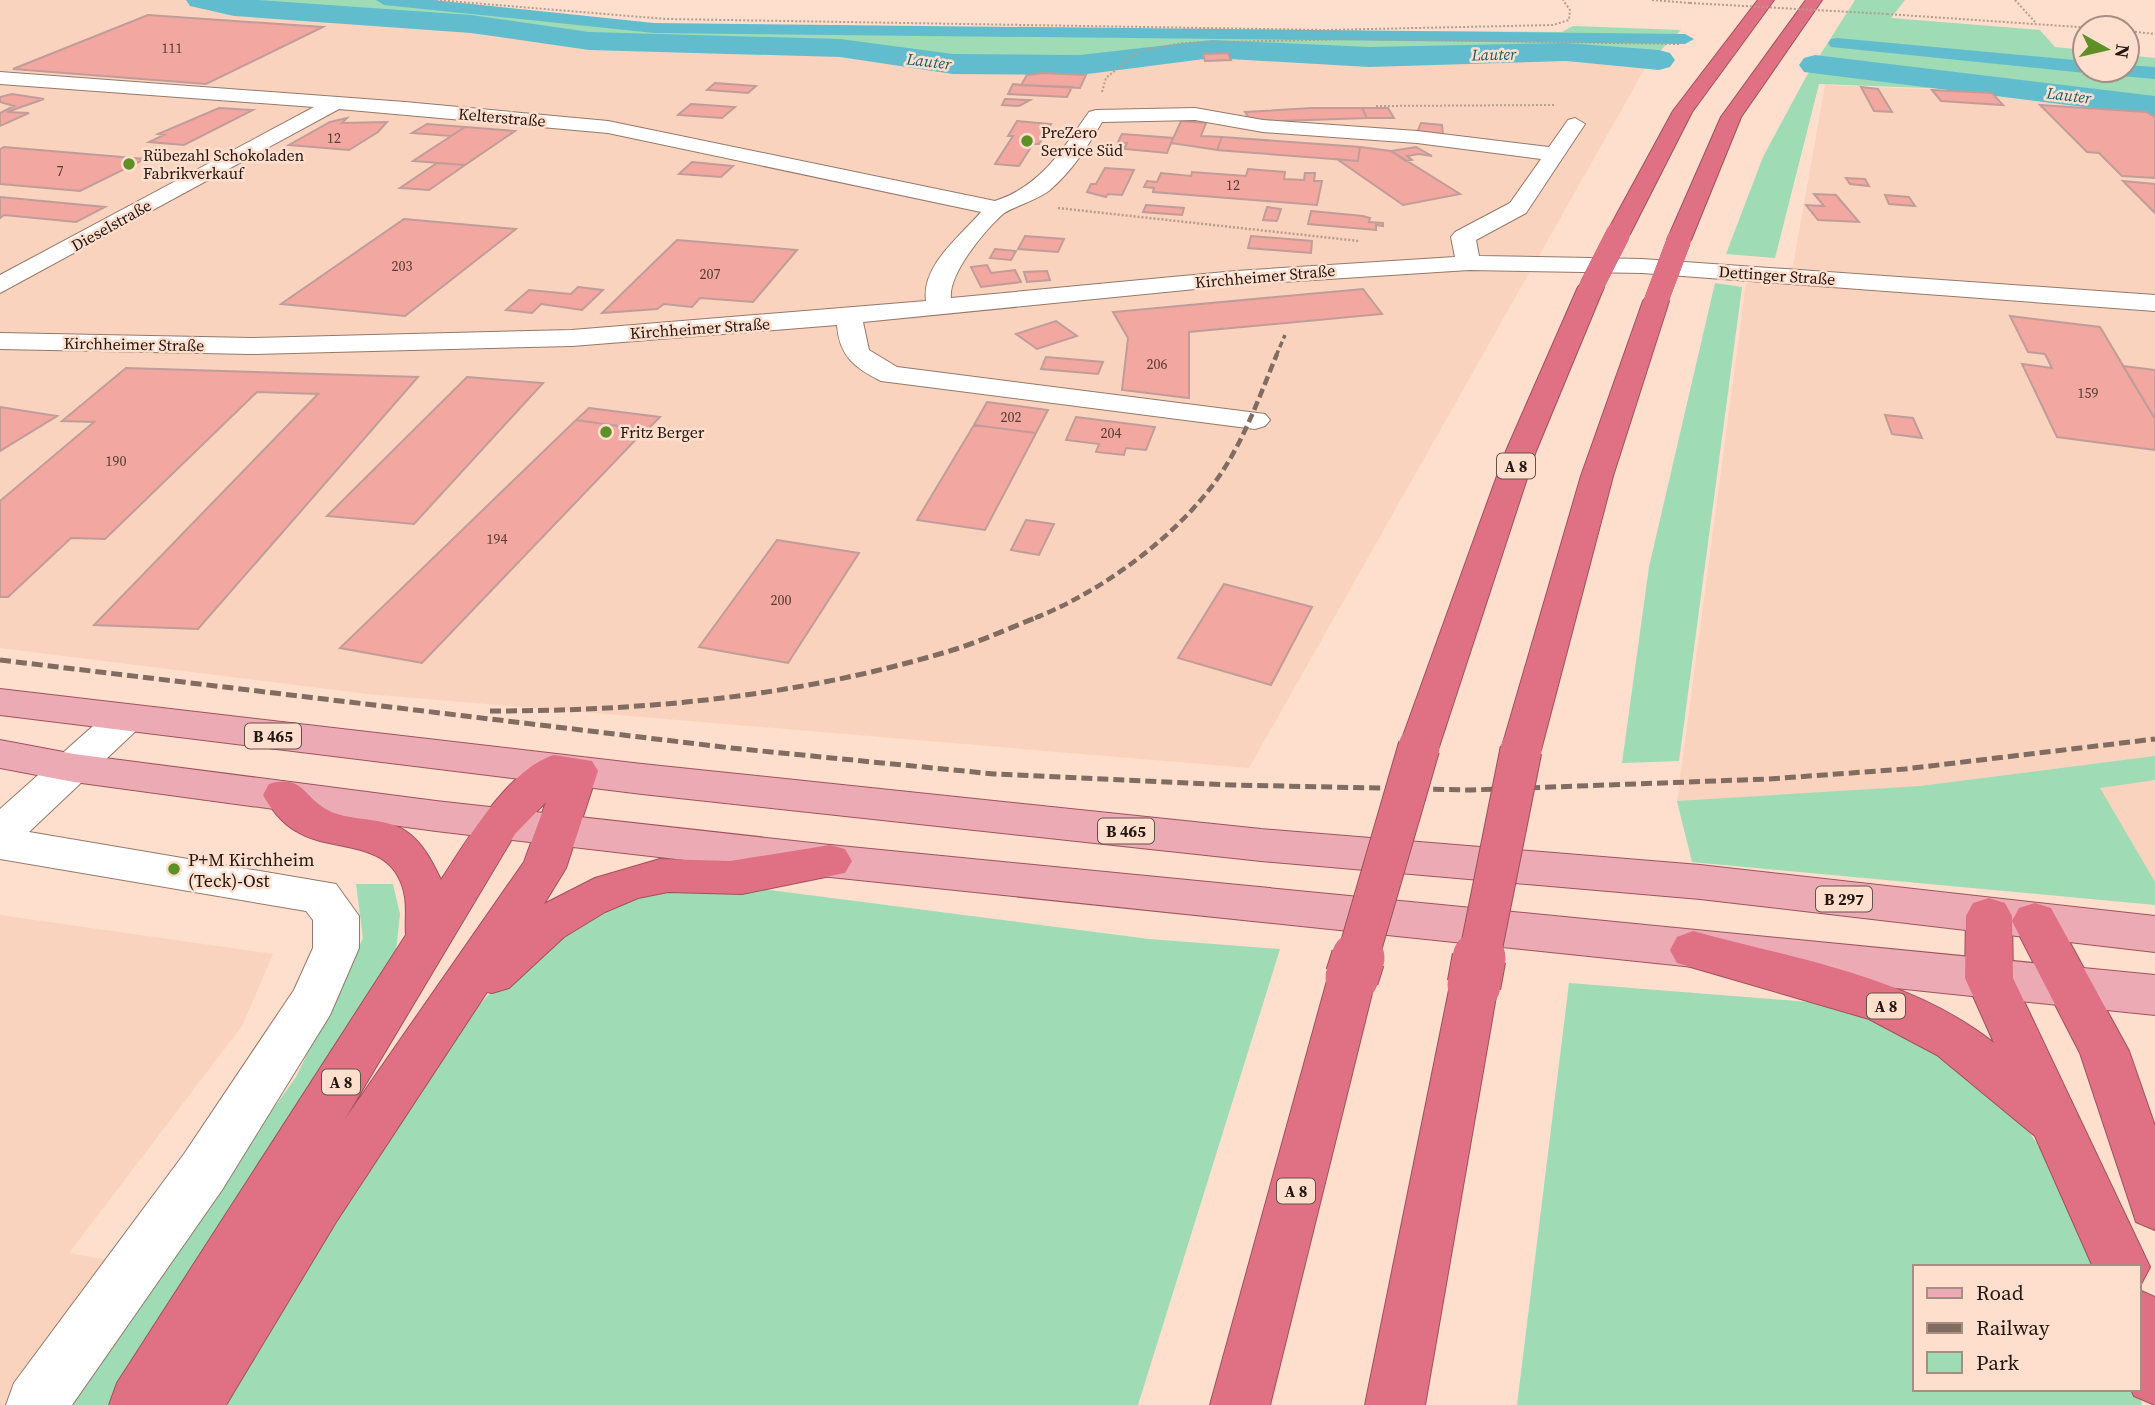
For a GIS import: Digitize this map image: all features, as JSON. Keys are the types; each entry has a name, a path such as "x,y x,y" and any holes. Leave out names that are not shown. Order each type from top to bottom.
{"highway":[{"name":"A 8","path":"1240,1405 1352,976 1419,747 1521,451 1591,288 1683,111 1766,0"},
{"path":"1395,1405 1521,750 1597,476 1656,301 1731,117 1814,0"},
{"name":"A 8","path":"139,1405 500,823 566,770"},
{"name":"A 8","path":"192,1405 317,1204 544,868 560,830 566,770"},
{"path":"284,795 312,821 391,842 412,865 427,895 429,940"},
{"path":"422,1045 520,945 571,906 616,888 662,876 730,878 830,861"},
{"name":"A 8","path":"2012,919 1989,978 2121,1265"},
{"path":"2012,919 2071,985 2104,1051 2155,1204"},
{"name":"A 8","path":"1693,950 1882,1003 1954,1040 2052,1119"},
{"path":"2141,1326 2155,1375"}],"main road":[{"name":"B 465","path":"0,702 566,770 1261,845 1700,882"},
{"path":"0,754 74,768 500,823 830,861 1429,924 2155,995"},
{"name":"B 297","path":"1700,882 2155,934"}],"street":[{"name":"Kelterstraße","path":"0,78 608,127 1006,206"},
{"name":"Dieselstraße","path":"0,285 334,104"},
{"path":"940,308 935,295 943,270 1006,206 1037,193 1076,148 1096,116 1195,114 1263,126 1417,137 1555,154"},
{"path":"1469,263 1463,237 1518,208 1575,124"},
{"name":"Dettinger Straße","path":"1398,266 1469,263 1656,267 2155,303"},
{"name":"Kirchheimer Straße","path":"0,341 238,346 460,343 572,338 849,316 1120,289 1398,266"},
{"path":"849,316 851,347 855,354 860,360 891,375 1255,420"},
{"path":"0,834 126,718"},
{"path":"0,843 320,896 336,916 336,948 313,1001 203,1172 36,1405"}],"path":[{"path":"436,0 666,19 1325,30 1553,25 1569,20 1570,10 1563,0"},
{"path":"1652,0 2071,26"},
{"path":"2015,0 2035,23"},
{"path":"1325,30 1331,35 1326,39"},
{"path":"1096,116 1106,78 1126,61 1154,47 1182,43 1326,39 1680,44"},
{"path":"1006,206 1371,242"}],"shaded area":[{"path":"0,0 189,0 225,7 468,25 587,44 836,51 952,68 1083,68 1213,51 1377,60 1562,55 1648,63 1249,768 368,694 0,648"},
{"path":"1825,85 2020,93 2155,108 2155,899 1692,862 1677,801 1746,284 1793,266"},
{"path":"0,915 273,954 242,1026 69,1253 125,1263 20,1405 0,1405"}],"green space":[{"path":"189,0 403,0 657,26 1562,32 1573,26 1681,30 1648,63 1562,55 1377,60 1213,51 1083,68 952,68 836,51 587,44 468,25 225,7"},
{"path":"1855,0 1905,0 1891,18 2040,30 2055,47 2071,49 2071,84 2141,84 2141,56 2155,58 2155,105 2064,93 1819,84 1775,258 1726,254 1763,157 1806,77"},
{"path":"1715,283 1742,287 1679,761 1622,763 1649,567"},
{"path":"2155,756 2155,780 2100,788 2155,882 2155,905 1692,862 1677,801 1920,786"},
{"path":"707,882 1149,939 1280,949 1138,1405 216,1405 461,1024 525,956 582,915 645,894"},
{"path":"356,884 393,884 400,914 396,951 119,1405 61,1405 296,1077 363,938"},
{"path":"1569,983 1834,1004 1916,1040 1978,1082 2023,1123 2079,1206 2101,1265 1913,1265 1913,1391 2138,1391 2142,1405 1517,1405"}],"building":[{"path":"148,15 323,27 206,84 13,69"},
{"path":"1228,53 1231,60 1205,61 1203,54"},
{"path":"1027,75 1086,75 1080,88 1021,85"},
{"path":"715,83 756,86 748,93 707,90"},
{"path":"1013,84 1072,87 1067,97 1008,94"},
{"path":"1861,87 1878,89 1892,112 1874,111"},
{"path":"1932,90 1992,93 2003,105 1941,101"},
{"path":"12,94 44,99 7,112 29,113 0,126 0,113 14,106 0,102 0,97"},
{"path":"1005,99 1030,100 1019,106 1002,105"},
{"path":"691,104 735,107 722,118 678,115"},
{"path":"2040,105 2146,112 2155,117 2155,178 2122,176 2099,153 2087,152"},
{"path":"219,108 253,110 184,145 149,142 164,135 158,134"},
{"path":"1362,108 1367,118 1252,122 1245,112"},
{"path":"1362,108 1388,108 1394,118 1367,118"},
{"path":"347,118 342,123 387,122 378,132 349,150 289,145 330,122"},
{"path":"1017,121 1051,124 1039,144 1033,144 1019,166 995,164 1013,136 1008,136"},
{"path":"1181,121 1206,123 1201,136 1222,137 1217,150 1171,143"},
{"path":"1421,123 1442,125 1443,136 1417,133"},
{"path":"427,124 465,127 451,136 412,133"},
{"path":"465,127 515,131 465,165 413,161"},
{"path":"1122,134 1173,138 1167,153 1124,149 1127,143 1118,142"},
{"path":"1222,137 1360,147 1358,161 1217,150"},
{"path":"4,147 145,159 80,191 0,184 0,149"},
{"path":"1360,147 1391,151 1460,194 1403,205 1337,159 1358,161"},
{"path":"1416,147 1432,156 1407,156 1412,160 1406,161 1391,151"},
{"path":"692,162 733,166 721,177 679,174"},
{"path":"437,163 465,165 429,190 400,188"},
{"path":"1105,168 1134,170 1122,195 1108,194 1106,197 1087,192 1091,184 1096,184"},
{"path":"1248,169 1285,172 1284,179 1304,180 1305,173 1315,173 1314,181 1322,181 1317,205 1153,192 1154,188 1144,187 1147,181 1157,182 1161,173 1246,176"},
{"path":"1846,178 1865,179 1869,186 1850,184"},
{"path":"2123,181 2155,184 2155,213"},
{"path":"1814,194 1836,195 1859,222 1818,220 1806,205 1824,206"},
{"path":"1885,195 1909,197 1915,206 1889,204"},
{"path":"0,197 105,207 76,222 4,215 0,218"},
{"path":"1146,205 1184,208 1182,215 1143,212"},
{"path":"1267,207 1281,209 1277,221 1263,220"},
{"path":"1311,211 1363,216 1370,218 1369,222 1383,223 1383,226 1376,225 1376,230 1308,224"},
{"path":"404,219 516,229 405,316 281,304"},
{"path":"1025,236 1064,239 1058,252 1018,249"},
{"path":"1251,236 1312,241 1311,253 1248,248"},
{"path":"677,240 797,250 753,302 700,298 692,307 664,304 657,309 602,313"},
{"path":"995,249 1016,251 1011,260 990,258"},
{"path":"987,265 991,273 1015,270 1021,282 981,287 971,267"},
{"path":"1047,271 1050,280 1027,282 1024,272"},
{"path":"578,287 603,290 582,310 541,304 532,313 506,310 529,290 571,294"},
{"path":"1363,289 1382,314 1189,332 1189,398 1122,390 1128,338 1113,312"},
{"path":"2010,316 2100,327 2155,419 2155,450 2057,437 2022,364 2052,368 2045,354 2028,352"},
{"path":"1056,321 1077,336 1037,349 1016,334"},
{"path":"1046,357 1103,362 1098,374 1041,369"},
{"path":"2123,366 2155,370 2155,419"},
{"path":"126,368 418,377 198,629 94,625 318,394 257,392 105,539 71,538 8,597 0,597 0,501 94,422 62,421"},
{"path":"467,377 543,383 414,524 327,516"},
{"path":"987,402 1048,410 1036,433 974,425"},
{"path":"0,407 57,416 0,451"},
{"path":"589,408 660,417 647,430 576,420"},
{"path":"1885,415 1913,418 1922,438 1892,434"},
{"path":"1076,417 1155,427 1146,450 1126,448 1124,455 1096,452 1099,444 1066,440"},
{"path":"576,420 645,430 422,663 340,648"},
{"path":"974,425 1036,433 985,530 917,520"},
{"path":"1026,520 1054,524 1039,555 1011,550"},
{"path":"777,540 859,553 788,663 699,647"},
{"path":"1224,584 1312,607 1271,685 1178,658"}],"waterway":[{"name":"Lauter","path":"200,0 234,7 471,24 589,41 840,48 953,64 1080,65 1212,49 1369,57 1566,52 1659,60"},
{"path":"384,0 654,28 1685,39"},
{"path":"1837,43 2071,66"},
{"name":"Lauter","path":"1815,65 2155,106"},
{"path":"2141,72 2155,73"}],"railway":[{"path":"1276,356 1285,335"},
{"path":"1035,618 1061,607 1113,577 1183,519 1229,461 1252,416 1277,354"},
{"path":"490,711 667,704 784,689 841,679 956,649 1040,616"},
{"path":"0,660 731,748 994,774 1233,785 1471,790 1769,779 1905,769 2155,739"}],"place":[{"name":"PreZero Service Süd","path":"1027,141"},
{"name":"Rübezahl Schokoladen Fabrikverkauf","path":"129,164"},
{"name":"Fritz Berger","path":"606,432"},
{"name":"P+M Kirchheim (Teck)-Ost","path":"174,869"}]}
